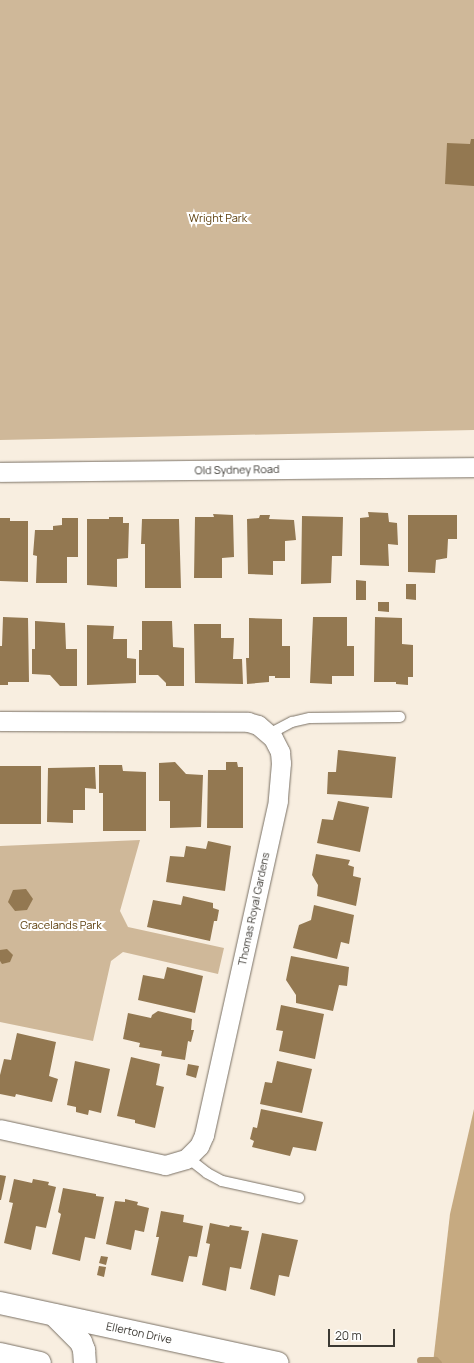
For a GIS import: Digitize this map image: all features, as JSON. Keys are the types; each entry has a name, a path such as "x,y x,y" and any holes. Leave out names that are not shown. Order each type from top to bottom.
{"main road":[{"name":"Ellerton Drive","path":"0,1303 278,1363"},
{"path":"54,1315 81,1342 84,1350 85,1363"},
{"path":"0,1354 40,1363"}],"street":[{"name":"Old Sydney Road","path":"0,472 474,467"},
{"name":"Thomas Royal Gardens","path":"0,721 242,721 258,725 269,734 276,743 281,756 281,783 278,801 204,1135 200,1146 188,1158"},
{"path":"0,1129 158,1164 171,1164 188,1158"}],"lane":[{"path":"269,734 292,722 310,718 400,717"},
{"path":"188,1158 207,1173 222,1181 300,1198"}],"green space":[{"name":"Wright Park","path":"0,0 474,0 474,430 0,440"},
{"name":"Gracelands Park","path":"140,840 120,911 128,927 224,948 218,974 123,952 111,961 93,1041 0,1022 0,846"}],"shaded area":[{"path":"474,1109 474,1363 433,1363 450,1214"}],"building":[{"path":"471,139 474,139 474,186 445,184 447,143 470,144"},
{"path":"368,512 388,513 389,522 397,523 398,545 388,544 389,566 360,565 360,518 369,517"},
{"path":"213,514 233,515 234,557 222,558 222,578 194,578 195,517 214,517"},
{"path":"260,515 270,515 269,519 294,520 296,540 285,541 285,561 273,561 273,575 248,574 247,519 259,518"},
{"path":"408,515 457,515 457,539 448,539 447,558 436,560 435,573 408,572"},
{"path":"302,516 343,517 342,556 332,556 331,583 301,584"},
{"path":"109,517 123,517 123,523 129,523 128,558 117,559 117,587 87,585 87,519 109,519"},
{"path":"0,518 10,518 10,521 28,521 28,582 0,581"},
{"path":"62,518 78,518 78,557 67,557 67,583 36,583 37,556 33,555 35,530 53,530 53,526 62,525"},
{"path":"142,519 179,519 181,588 145,588 145,544 141,544"},
{"path":"356,580 366,581 366,600 356,600"},
{"path":"406,584 416,584 416,600 406,599"},
{"path":"378,602 389,602 389,612 378,611"},
{"path":"3,617 28,618 29,682 8,682 8,685 0,685 0,646 2,646"},
{"path":"313,617 347,617 347,646 354,646 354,676 332,676 332,684 310,683"},
{"path":"375,617 402,618 402,644 413,645 413,677 408,677 408,685 396,684 396,682 374,682"},
{"path":"249,618 282,619 282,646 290,646 290,678 275,678 275,676 269,676 269,682 247,684 246,658 249,658"},
{"path":"35,621 65,623 66,649 77,649 77,686 60,686 50,675 32,674 32,649 35,649"},
{"path":"142,621 172,621 173,647 184,648 184,686 166,686 166,683 158,675 139,675 139,650 142,650"},
{"path":"194,624 221,624 221,638 234,638 233,659 242,659 243,684 195,683"},
{"path":"87,625 114,626 113,639 127,639 127,658 136,659 136,683 87,685"},
{"path":"338,750 396,757 392,798 327,794 328,772 336,772"},
{"path":"175,762 186,774 203,775 201,827 170,828 170,801 159,801 159,763"},
{"path":"226,762 237,762 238,767 243,767 243,828 207,828 208,770 226,770"},
{"path":"99,765 122,765 123,771 146,772 146,831 103,831 103,793 99,793"},
{"path":"0,766 41,766 41,824 0,824"},
{"path":"95,767 96,789 85,788 85,810 73,810 73,823 47,822 48,768"},
{"path":"338,801 369,807 360,852 317,843 322,819 333,820"},
{"path":"208,841 231,846 225,891 166,882 170,856 184,857 186,846 206,849"},
{"path":"316,854 350,860 348,865 354,867 353,876 361,878 356,906 317,896 318,885 312,875"},
{"path":"26,889 33,899 27,910 15,911 8,902 13,890"},
{"path":"183,896 213,903 213,908 219,910 217,921 214,921 210,941 147,927 153,900 181,905"},
{"path":"314,905 354,915 349,944 341,942 337,959 293,948 299,925 311,920"},
{"path":"7,949 13,955 10,962 2,964 0,961 0,950"},
{"path":"291,956 349,967 347,986 339,985 333,1011 296,1003 296,995 286,980"},
{"path":"167,967 203,976 195,1013 138,1000 143,975 164,979"},
{"path":"281,1005 324,1014 315,1059 279,1051 283,1031 276,1030"},
{"path":"158,1011 192,1019 191,1030 194,1030 191,1042 188,1041 185,1060 161,1056 162,1051 139,1047 140,1043 123,1039 128,1013 151,1018 152,1015"},
{"path":"17,1033 56,1042 49,1076 58,1079 52,1102 16,1094 15,1097 0,1094 0,1075 4,1059 11,1060"},
{"path":"131,1057 160,1064 156,1085 164,1087 155,1128 135,1123 135,1120 117,1116"},
{"path":"75,1061 110,1069 101,1113 89,1110 88,1115 76,1112 76,1107 67,1105"},
{"path":"277,1061 312,1069 302,1113 260,1104 265,1082 272,1083"},
{"path":"188,1064 199,1066 196,1078 186,1075"},
{"path":"261,1109 323,1122 316,1151 293,1147 290,1156 252,1147 254,1141 250,1139 253,1127 257,1128"},
{"path":"0,1175 6,1176 1,1200 0,1200"},
{"path":"14,1179 32,1183 33,1179 49,1182 48,1185 56,1187 46,1228 36,1226 31,1250 4,1243 13,1203 9,1202"},
{"path":"63,1188 96,1194 96,1196 104,1197 95,1239 85,1237 80,1261 52,1254 61,1214 58,1212"},
{"path":"125,1199 138,1202 137,1205 149,1208 144,1232 135,1230 131,1250 106,1244 115,1201 125,1202"},
{"path":"161,1211 184,1215 183,1222 203,1226 197,1257 189,1256 183,1282 151,1275 159,1237 156,1237"},
{"path":"210,1223 229,1227 230,1225 242,1227 241,1230 249,1231 241,1269 230,1267 226,1291 202,1285 210,1244 206,1243"},
{"path":"262,1233 298,1240 289,1277 279,1275 275,1296 250,1289"},
{"path":"101,1256 108,1257 106,1265 99,1263"},
{"path":"99,1266 106,1267 104,1277 97,1275"}],"waterway":[{"path":"420,1360 435,1360 438,1363"}]}
